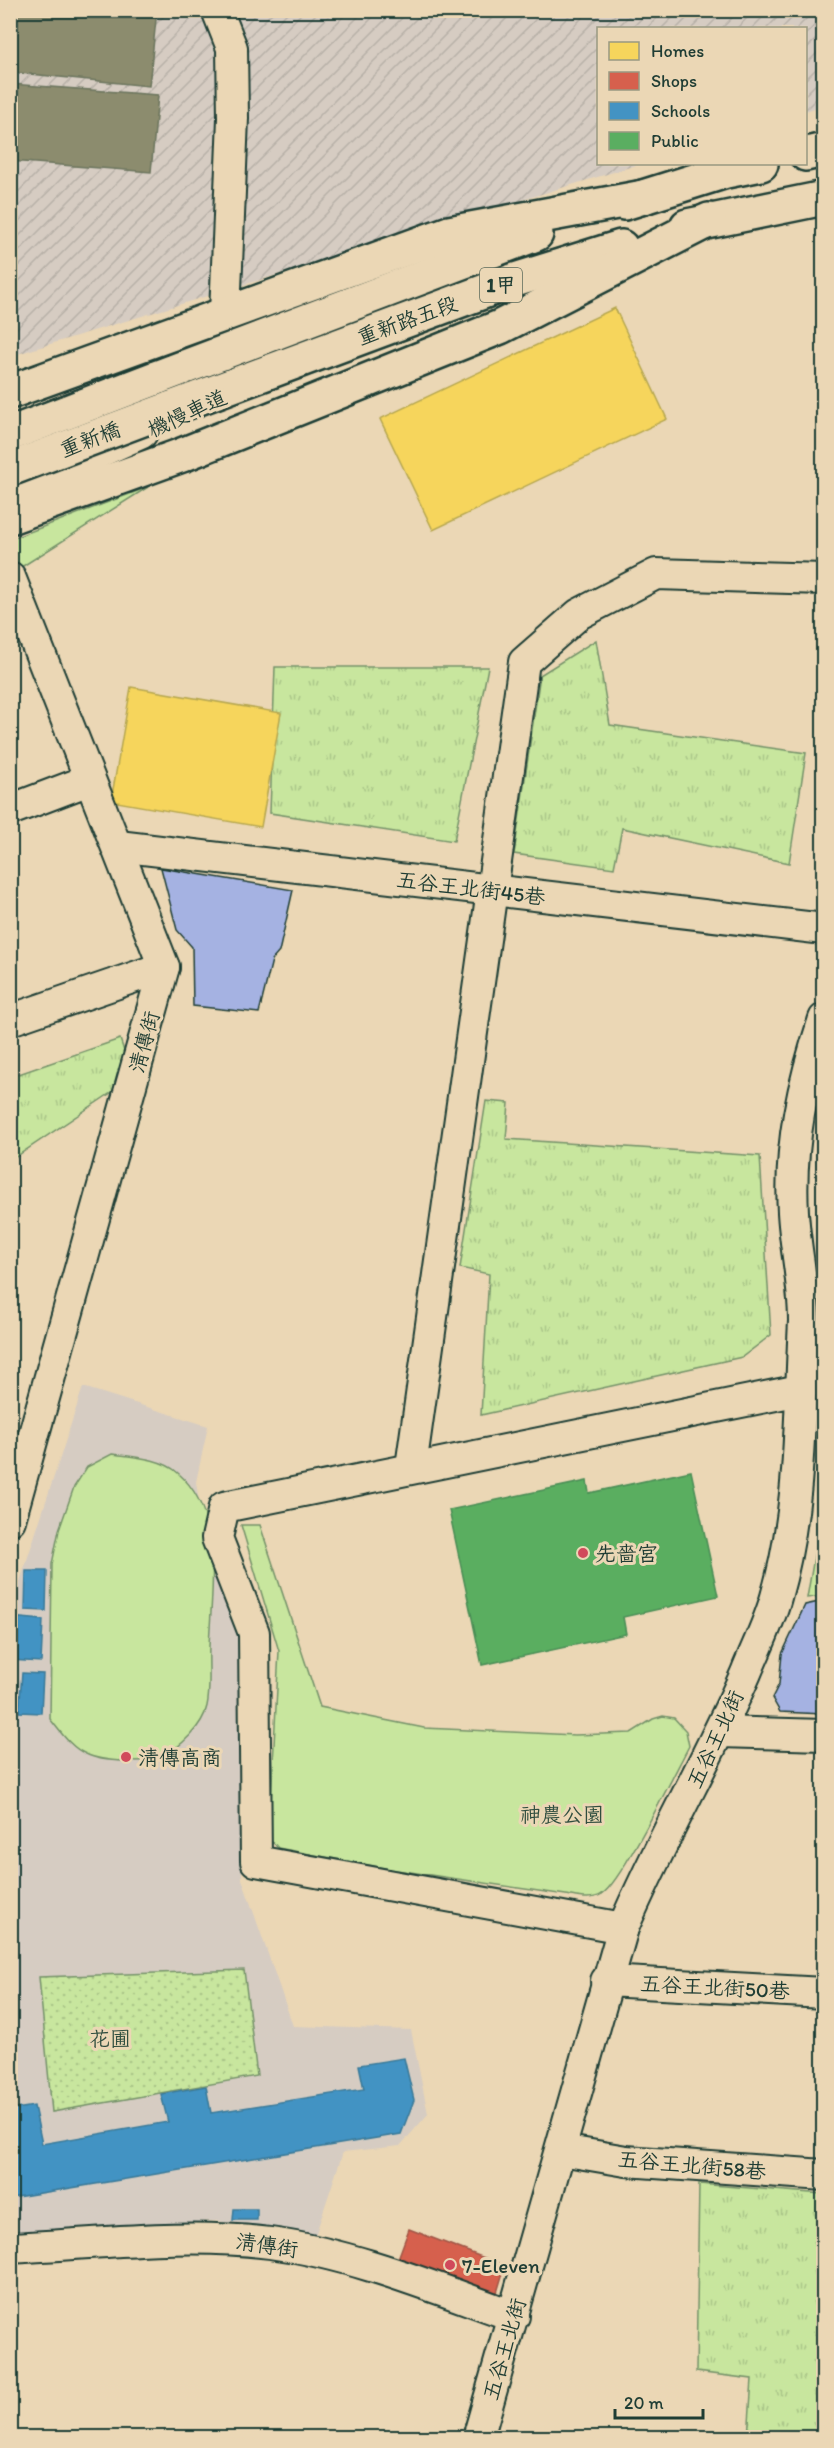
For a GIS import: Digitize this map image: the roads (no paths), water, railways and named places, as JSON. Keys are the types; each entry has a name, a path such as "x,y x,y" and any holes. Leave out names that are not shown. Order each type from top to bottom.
{"main road":[{"path":"807,153 824,150"},
{"name":"重新路五段","path":"156,378 500,246 726,171 756,165"},
{"path":"10,392 449,233 644,197"},
{"name":"重新路五段","path":"170,415 297,362 514,280 709,220 824,198"},
{"path":"10,518 182,456 500,327 709,220"},
{"name":"重新橋","path":"10,434 156,378"},
{"name":"重新橋","path":"10,469 170,415"}],"street":[{"path":"217,10 232,48 233,118 225,314"},
{"name":"機慢車道","path":"10,492 170,415"},
{"path":"411,1467 524,662 579,614 656,574 824,579"},
{"path":"10,577 164,967 10,1020"},
{"path":"10,810 89,780"},
{"name":"五谷王北街45巷","path":"118,846 824,929"},
{"name":"清傳街","path":"10,1520 164,967"},
{"name":"五谷王北街","path":"478,2438 561,2150 606,1981 623,1928 639,1890 720,1732 769,1617 784,1565 795,1495 804,1295 793,1213 792,1161 807,1072 824,1019"},
{"path":"623,1928 256,1861 254,1633 217,1538 224,1507 411,1467 800,1390"},
{"path":"720,1732 824,1735"},
{"name":"五谷王北街50巷","path":"606,1981 824,1993"},
{"name":"五谷王北街58巷","path":"561,2150 626,2161 824,2175"},
{"name":"清傳街","path":"10,2248 196,2240 271,2243 394,2274 514,2316"}],"place":[{"name":"先嗇宮","path":"583,1553"},
{"name":"清傳高商","path":"126,1757"},
{"name":"7-Eleven","path":"450,2265"}],"park label":[{"name":"神農公園","path":"562,1814"},
{"name":"花圃","path":"110,2038"}]}
